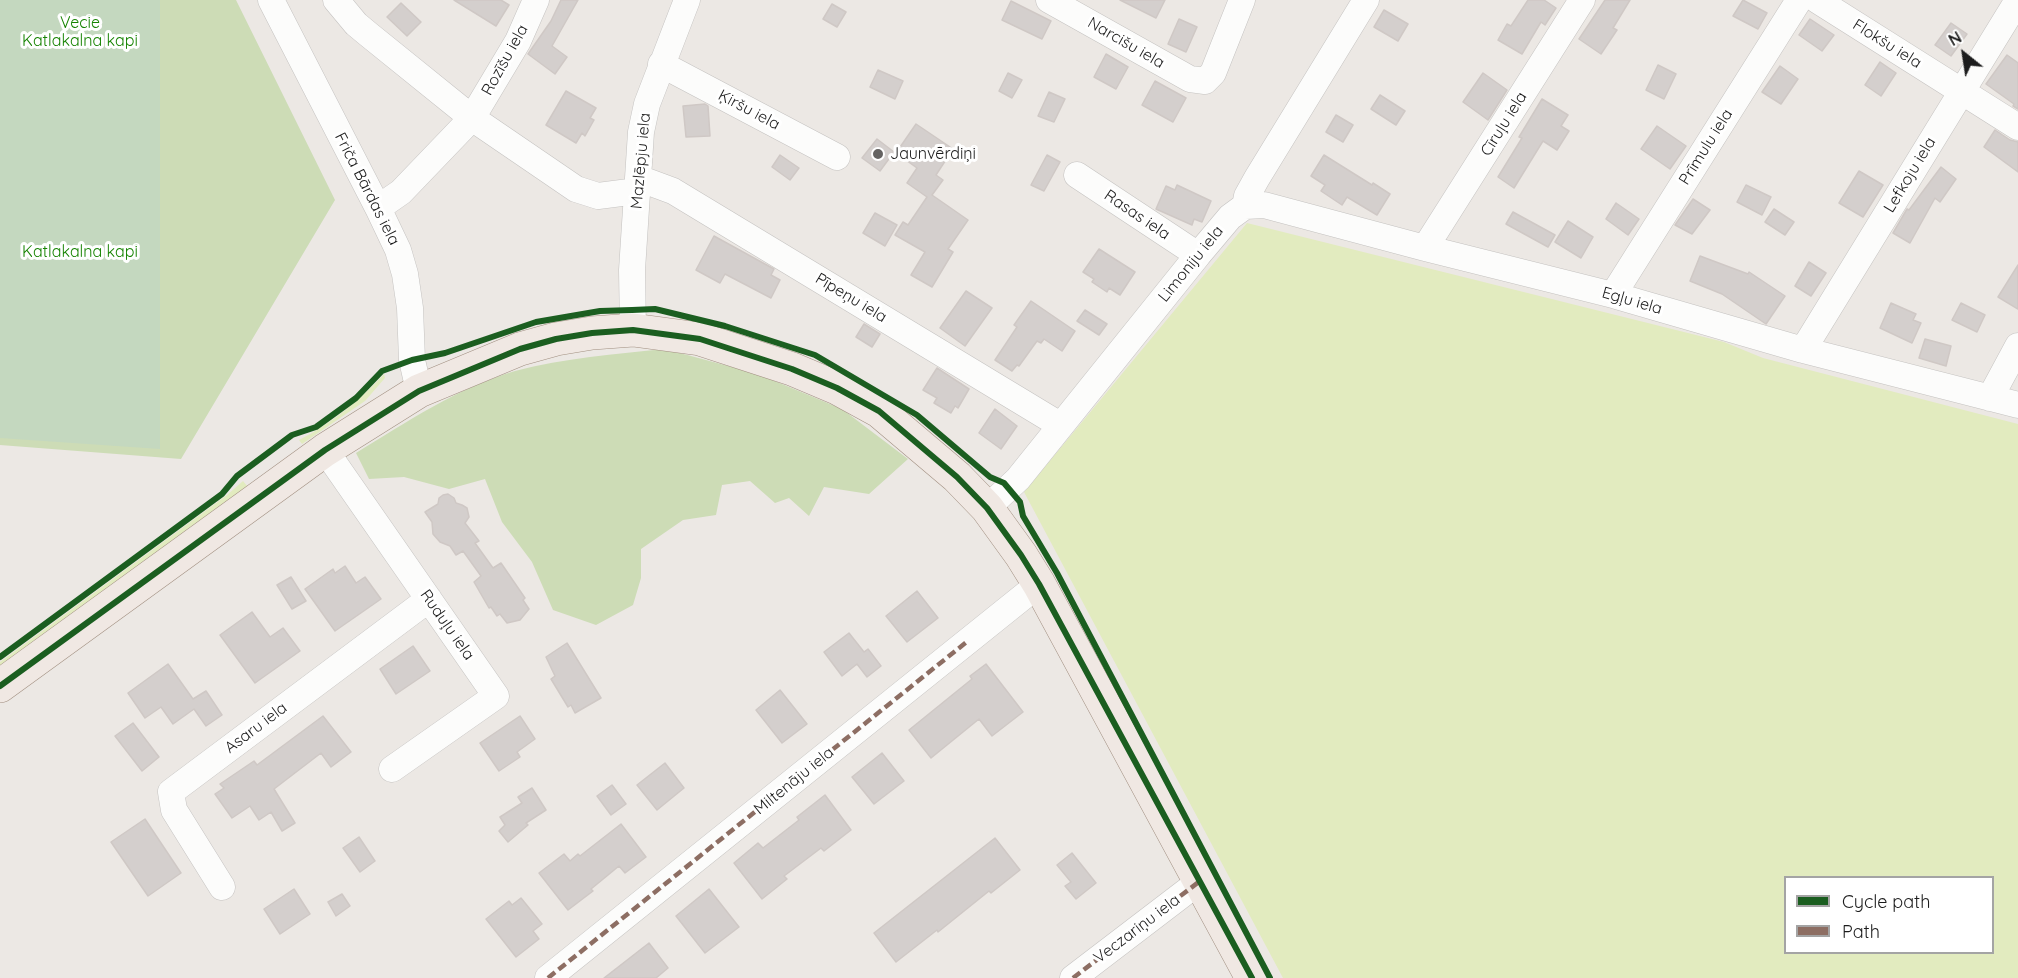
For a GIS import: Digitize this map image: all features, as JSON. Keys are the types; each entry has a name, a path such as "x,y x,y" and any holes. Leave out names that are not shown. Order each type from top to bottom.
{"main road":[{"path":"0,686 325,450 419,391 520,349 556,339 633,330 700,339 792,369 879,411 912,436 987,508 1039,584 1252,978"}],"street":[{"name":"Friča Bārdas iela","path":"271,0 398,250 405,274 410,308 412,360 419,391"},
{"path":"336,0 368,34 472,118 576,189 598,196 638,184"},
{"name":"Rozīšu iela","path":"378,208 401,192 472,118 518,41 536,0"},
{"name":"Mazlēpju iela","path":"633,330 632,270 641,132 647,104 687,0"},
{"name":"Narcišu iela","path":"1049,0 1190,80 1204,81 1213,74 1242,0"},
{"name":"Limoniju iela","path":"987,508 1018,479 1198,255 1230,217 1245,206 1247,196 1257,178 1366,0"},
{"name":"Cīruļu iela","path":"1425,248 1582,0"},
{"name":"Prīmulu iela","path":"1612,295 1798,0"},
{"name":"Flokšu iela","path":"1816,0 2018,127"},
{"name":"Lefkoju iela","path":"1803,350 2018,0"},
{"name":"Ķiršu iela","path":"661,64 837,157"},
{"name":"Rasas iela","path":"1077,175 1198,255"},
{"name":"Pīpeņu iela","path":"638,184 673,191 1060,425"},
{"name":"Egļu iela","path":"1245,206 1264,205 1612,295 1803,350 2018,405"},
{"path":"1989,398 2018,346"},
{"name":"Ruduļu iela","path":"325,450 496,696 392,769"},
{"name":"Miltenāju iela","path":"548,978 1039,584"},
{"name":"Asaru iela","path":"222,887 174,810 171,792 429,599"},
{"name":"Veczariņu iela","path":"1073,978 1200,881"}],"green space":[{"name":"Vecie Katlakalna kapi","path":"0,0 236,0 335,200 181,459 0,445"},
{"name":"Katlakalna kapi","path":"0,0 160,0 160,449 0,438"},
{"path":"1247,223 1724,342 1763,358 2018,424 2018,978 1283,978 1024,492"},
{"path":"665,349 758,374 842,409 908,459 869,494 824,487 809,516 789,498 775,503 750,481 722,485 716,515 683,520 641,549 641,578 633,605 596,625 553,610 532,562 502,522 485,479 449,489 404,477 369,479 356,453 453,396 494,378 552,363"},
{"path":"384,374 385,378 365,401 302,444 299,440 344,411"},
{"path":"243,481 248,487 0,670 0,662"}],"building":[{"path":"454,0 501,0 509,5 496,26"},
{"path":"561,0 578,0 552,46 567,57 555,74 528,54 551,21"},
{"path":"1120,0 1165,0 1156,18"},
{"path":"1528,0 1544,0 1556,8 1545,25 1541,22 1522,54 1498,40 1507,24 1511,26"},
{"path":"1605,0 1630,0 1613,28 1617,30 1601,54 1579,39"},
{"path":"1743,0 1767,13 1758,29 1733,16"},
{"path":"1011,1 1051,21 1042,39 1002,20"},
{"path":"401,3 421,22 407,36 387,17"},
{"path":"832,4 846,12 837,27 823,19"},
{"path":"1384,10 1408,24 1398,41 1374,27"},
{"path":"1179,19 1197,27 1186,52 1168,44"},
{"path":"1810,19 1834,35 1822,51 1799,35"},
{"path":"1951,23 1967,34 1951,56 1935,45"},
{"path":"1106,54 1128,67 1116,89 1094,77"},
{"path":"2007,55 2018,63 2018,109 1986,84"},
{"path":"1880,62 1896,73 1881,96 1865,85"},
{"path":"1658,65 1676,74 1664,99 1646,90"},
{"path":"1780,66 1798,79 1781,104 1762,92"},
{"path":"878,70 903,81 895,99 870,87"},
{"path":"1008,73 1022,80 1012,98 999,91"},
{"path":"1483,73 1507,90 1488,120 1463,102"},
{"path":"1155,81 1186,98 1173,122 1142,105"},
{"path":"566,91 596,108 590,118 594,120 585,136 582,133 576,143 546,125"},
{"path":"1049,92 1065,99 1054,122 1038,116"},
{"path":"1380,95 1405,111 1396,125 1371,109"},
{"path":"1542,99 1568,115 1561,126 1569,131 1557,150 1543,141 1514,188 1498,177"},
{"path":"705,104 708,106 710,136 686,137 683,106"},
{"path":"1336,115 1353,125 1343,142 1326,132"},
{"path":"916,124 953,149 936,175 943,180 932,195 968,220 948,249 953,252 932,287 911,275 925,252 895,235 903,222 908,225 927,197 907,183 917,168 896,153"},
{"path":"1657,126 1686,146 1670,169 1641,149"},
{"path":"1995,130 2010,140 2018,142 2018,172 1984,147"},
{"path":"877,139 894,152 880,171 862,158"},
{"path":"780,155 799,168 790,180 772,167"},
{"path":"1047,155 1060,162 1044,191 1031,185"},
{"path":"1324,155 1390,194 1377,215 1347,197 1342,205 1321,191 1325,185 1311,176"},
{"path":"1941,167 1956,179 1940,202 1935,198 1910,243 1893,233 1907,209 1909,210"},
{"path":"1859,171 1883,185 1863,217 1839,203"},
{"path":"1177,185 1211,201 1202,222 1194,219 1192,225 1156,209 1166,186 1175,190"},
{"path":"1746,185 1771,197 1762,215 1737,202"},
{"path":"1693,199 1710,210 1692,234 1675,225"},
{"path":"1616,203 1639,219 1628,235 1606,219"},
{"path":"1774,209 1794,222 1785,235 1765,222"},
{"path":"1513,212 1555,235 1548,247 1506,224"},
{"path":"875,213 897,225 885,246 863,233"},
{"path":"1568,221 1593,237 1581,258 1555,242"},
{"path":"714,236 774,269 771,275 780,280 771,298 725,274 720,283 696,270"},
{"path":"1099,249 1135,272 1120,295 1109,288 1107,292 1092,282 1094,279 1083,272"},
{"path":"1700,256 1748,274 1749,272 1785,296 1766,324 1722,294 1690,281"},
{"path":"1809,262 1826,273 1811,296 1795,286"},
{"path":"2018,265 2018,309 1998,297"},
{"path":"966,291 992,308 965,346 940,328"},
{"path":"1031,301 1075,331 1062,351 1044,339 1041,343 1037,341 1019,366 1017,365 1012,371 995,360 1017,327 1014,325"},
{"path":"1891,303 1916,314 1913,320 1921,323 1912,343 1880,328"},
{"path":"1961,303 1985,315 1977,332 1952,320"},
{"path":"1085,310 1107,324 1099,335 1077,321"},
{"path":"864,324 880,334 872,347 856,337"},
{"path":"1925,339 1951,346 1946,366 1919,358"},
{"path":"937,368 969,389 958,408 955,406 951,413 934,403 937,398 923,390"},
{"path":"995,409 1017,426 1001,449 979,433"},
{"path":"448,494 454,498 456,503 467,508 469,517 465,523 479,541 475,543 493,568 501,563 525,598 523,600 529,609 520,620 507,623 500,614 497,616 491,607 489,608 474,582 481,576 463,551 456,555 450,546 440,542 433,534 432,522 425,512 438,504 439,498"},
{"path":"345,566 356,583 365,577 381,599 335,631 305,589 333,569 335,573"},
{"path":"291,577 306,601 292,609 277,585"},
{"path":"917,591 938,618 907,642 886,616"},
{"path":"252,612 270,637 283,628 300,651 255,683 220,635"},
{"path":"849,633 864,652 868,649 881,666 867,677 857,664 842,676 824,652"},
{"path":"567,643 601,698 575,713 571,705 568,707 551,679 555,676 546,657"},
{"path":"413,646 430,671 396,694 380,669"},
{"path":"168,664 193,699 206,691 222,715 206,726 194,709 173,724 161,707 145,718 128,693"},
{"path":"986,664 1023,712 992,736 979,719 931,758 909,730 972,679 970,676"},
{"path":"780,690 807,724 782,743 756,710"},
{"path":"323,716 351,752 331,767 321,753 274,789 295,823 282,831 271,812 259,820 250,806 232,818 215,794 224,788 220,784 254,761 257,765"},
{"path":"520,716 535,739 517,752 520,757 499,771 480,743"},
{"path":"133,723 159,757 142,771 115,736"},
{"path":"882,753 904,781 874,804 852,777"},
{"path":"665,763 684,788 657,810 637,785"},
{"path":"612,785 626,804 611,815 597,796"},
{"path":"532,788 546,810 526,823 528,825 508,842 499,831 505,825 500,817 522,803 518,797"},
{"path":"825,795 851,830 824,851 821,848 784,876 787,879 762,899 734,863 758,843 763,848 799,820 797,817"},
{"path":"145,819 181,873 148,896 111,842"},
{"path":"621,824 646,857 625,873 619,866 591,889 593,891 568,910 539,873 564,854 570,861 578,854 580,856"},
{"path":"359,837 375,861 360,872 343,848"},
{"path":"995,838 1020,870 896,962 874,933"},
{"path":"1072,853 1096,883 1076,899 1065,886 1071,882 1057,865"},
{"path":"294,889 310,914 280,934 264,909"},
{"path":"709,889 739,927 705,953 676,916"},
{"path":"342,894 350,906 336,916 328,902"},
{"path":"521,898 542,924 533,931 539,939 516,957 486,919 509,901 512,905"},
{"path":"649,943 668,968 656,978 604,978"}],"marked path":[{"path":"548,978 969,640"},
{"path":"1073,978 1200,881"}],"cycle path":[{"path":"0,657 222,494 237,476 292,435 316,427 356,398 382,371 412,360 445,353 536,322 600,311 655,309 725,326 815,355 917,415 990,477 1004,483 1020,502 1023,516 1057,573 1270,978"},
{"path":"0,686 325,450 419,391 520,349 556,339 633,330 700,339 792,369 837,388 879,411 957,477 987,508 1039,584 1252,978"}],"place":[{"name":"Jaunvērdiņi","path":"878,154"}]}
